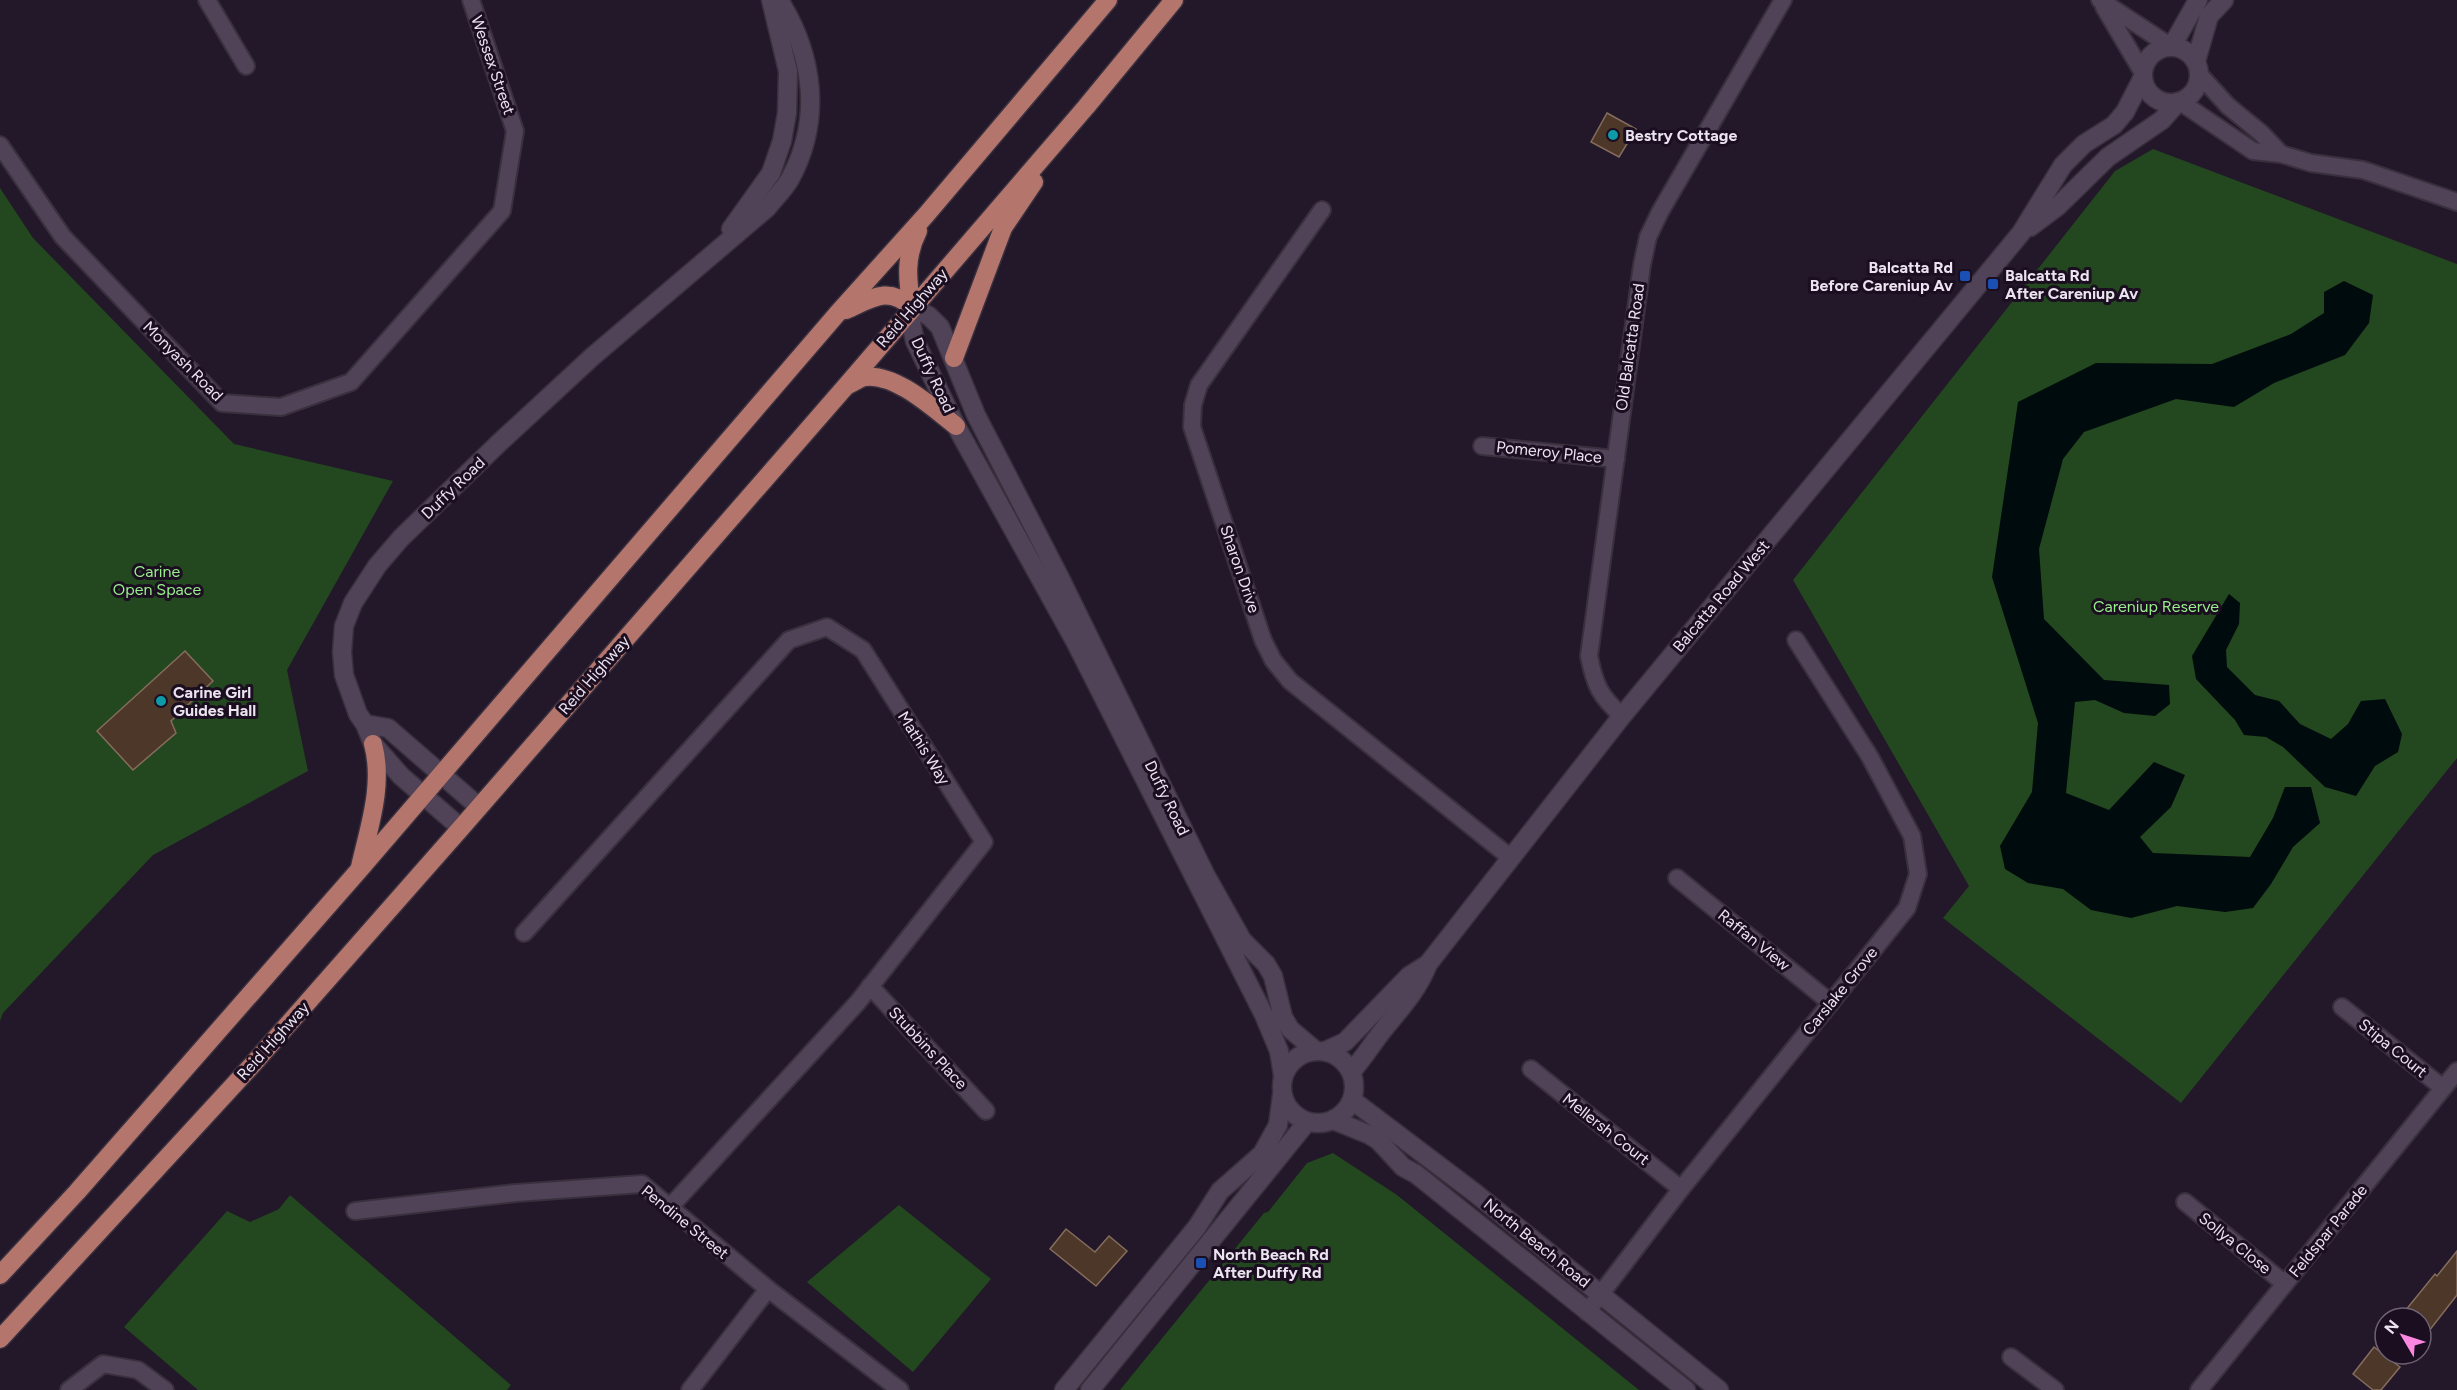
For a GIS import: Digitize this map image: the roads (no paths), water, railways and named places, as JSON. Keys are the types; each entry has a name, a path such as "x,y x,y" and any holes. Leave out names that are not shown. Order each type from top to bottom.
{"highway":[{"path":"0,1275 130,1133 360,869 837,314 926,215 1108,0"},
{"name":"Reid Highway","path":"0,1339 254,1063 479,807 846,386 1086,107 1174,0"},
{"path":"954,358 1003,228 1086,107"},
{"path":"912,308 908,286 908,262 915,237 926,215"},
{"path":"837,314 875,297 886,295 901,298 912,308"},
{"path":"846,386 865,377 881,379 914,393 956,426"},
{"path":"360,869 376,794 378,765 373,744"}],"main road":[{"name":"Duffy Road","path":"715,253 771,173 782,141 787,113 788,70 771,0"},
{"name":"Duffy Road","path":"460,828 401,776 373,744 350,695 342,652 344,626 353,603 377,566 417,522 592,357 767,208 789,181 803,150 810,116 809,80 795,25 779,0"},
{"path":"2198,0 2171,46 2151,55 2143,75 2146,88 2153,96 2167,102 2179,102 2192,93 2198,82 2197,68 2209,16 2224,0"},
{"path":"2171,46 2186,51 2197,68"},
{"name":"Balcatta Road West","path":"1351,1072 1421,982 1428,964 1622,716 2021,233 2063,165 2084,144 2114,125 2125,112 2143,75"},
{"name":"Balcatta Road West","path":"2021,233 2058,206 2108,157 2162,120 2179,102"},
{"name":"Duffy Road","path":"1283,1075 1279,1051 1264,1016 1133,753 1076,643 956,426 915,341 911,324 912,308 929,316 940,327 976,415 1060,578 1206,876 1242,940 1266,964 1273,976 1283,1017 1290,1029 1320,1051"},
{"path":"365,724 388,728 479,807"},
{"name":"Balcatta Road West","path":"1320,1051 1345,1042 1409,976 1428,964"},
{"path":"1064,1390 1197,1227 1220,1191 1262,1154 1278,1125 1283,1075 1296,1058 1320,1051 1336,1055 1351,1072 1354,1081 1352,1100 1347,1108 1333,1120 1325,1123 1307,1122 1291,1112 1282,1095"},
{"name":"North Beach Road","path":"1352,1100 1475,1193 1719,1390"},
{"name":"North Beach Road","path":"1333,1120 1378,1140 1403,1167 1416,1174 1686,1390"},
{"path":"1090,1390 1307,1122"}],"street":[{"path":"207,0 246,66"},
{"name":"Wessex Street","path":"471,0 515,131"},
{"name":"Old Balcatta Road","path":"1622,716 1603,698 1594,682 1589,656 1625,377 1648,237 1660,212 1783,0"},
{"path":"2100,0 2171,46"},
{"path":"2100,0 2143,75"},
{"path":"2197,68 2228,106 2261,133 2281,154"},
{"path":"2179,102 2253,151 2281,154 2311,163 2363,170 2457,202"},
{"name":"Monyash Road","path":"0,145 63,237 222,403 281,407 351,382 502,211 515,131"},
{"name":"Sharon Drive","path":"1322,210 1199,385 1193,405 1192,427 1263,640 1273,660 1290,681 1511,858"},
{"name":"Pomeroy Place","path":"1482,446 1616,459"},
{"name":"Mathis Way","path":"524,933 789,640 827,627 863,650 984,842 870,986 670,1207"},
{"name":"Carslake Grove","path":"1587,1312 1681,1189 1907,908 1918,874 1912,836 1870,757 1796,640"},
{"name":"Raffan View","path":"1677,878 1831,1002"},
{"name":"Stubbins Place","path":"870,986 986,1111"},
{"name":"Stipa Court","path":"2342,1007 2443,1088"},
{"name":"Mellersh Court","path":"1531,1069 1681,1189"},
{"name":"Feldspar Parade","path":"2199,1390 2457,1071"},
{"name":"Pendine Street","path":"355,1211 516,1193 642,1184 768,1289 900,1390"},
{"name":"Sollya Close","path":"2185,1202 2285,1284"},
{"path":"690,1390 768,1289"},
{"path":"2011,1357 2055,1390"},
{"path":"69,1390 104,1364 138,1371 165,1390"}],"place":[{"name":"Bestry Cottage","path":"1613,135"},
{"name":"Balcatta Rd Before Careniup Av","path":"1965,276"},
{"name":"Balcatta Rd After Careniup Av","path":"1993,284"},
{"name":"Carine Girl Guides Hall","path":"161,701"},
{"name":"North Beach Rd After Duffy Rd","path":"1201,1263"}],"park label":[{"name":"Carine Open Space","path":"157,580"},
{"name":"Careniup Reserve","path":"2156,606"}]}
